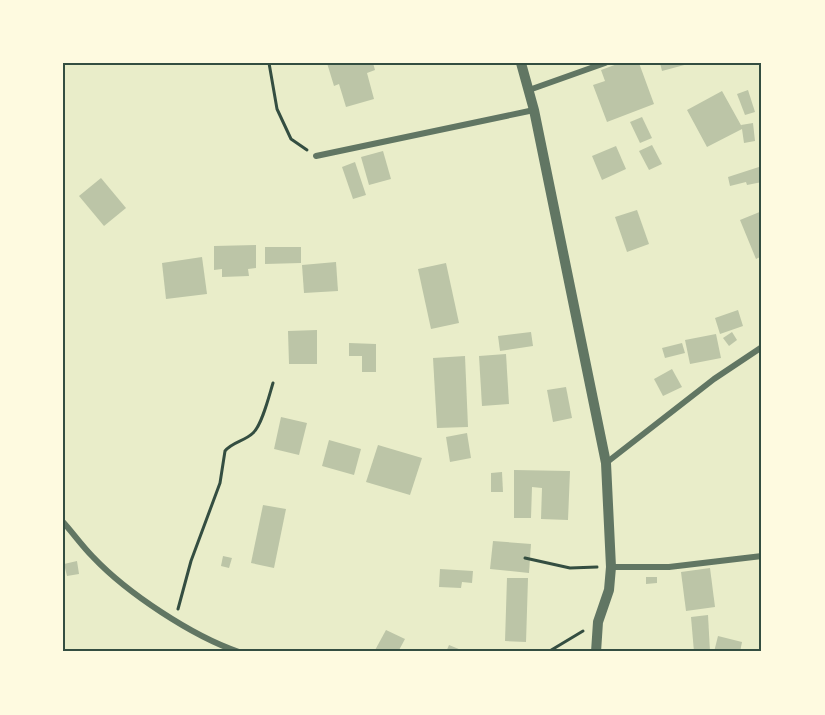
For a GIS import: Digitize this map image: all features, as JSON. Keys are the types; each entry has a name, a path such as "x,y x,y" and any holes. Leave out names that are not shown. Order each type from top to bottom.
{"street":[{"path":"521,63 534,110 606,463 611,567 609,590 598,622 596,652"},
{"path":"529,90 605,63"},
{"path":"316,156 534,110"},
{"path":"606,463 714,380 762,347"},
{"path":"63,522 93,558 147,602 211,640 239,652"},
{"path":"611,567 669,567 762,556"}],"path":[{"path":"269,63 277,109 291,139 316,156"},
{"path":"176,620 191,561 220,483 225,451 257,429 273,383"},
{"path":"525,558 570,568 611,567"},
{"path":"548,652 598,622"}],"building":[{"path":"327,63 373,63 375,70 367,73 374,99 346,107 339,84 334,86"},
{"path":"620,63 639,63 654,104 607,122 593,85 605,81 601,70"},
{"path":"660,63 688,63 688,64 662,71"},
{"path":"748,90 755,112 745,115 737,94"},
{"path":"722,91 742,127 741,125 753,123 755,141 744,143 742,129 707,147 687,110"},
{"path":"642,117 652,138 640,143 630,122"},
{"path":"652,145 662,164 649,170 639,151"},
{"path":"616,146 626,169 602,180 592,156"},
{"path":"383,151 391,179 369,185 361,157"},
{"path":"355,162 366,195 353,199 342,167"},
{"path":"762,166 762,182 747,185 746,182 730,186 728,177"},
{"path":"101,178 126,208 104,226 79,196"},
{"path":"637,210 649,244 627,252 615,217"},
{"path":"762,211 762,256 756,259 740,220"},
{"path":"256,245 256,268 248,269 249,276 222,277 222,269 214,270 214,246"},
{"path":"265,247 301,247 301,263 265,264"},
{"path":"202,257 207,294 166,299 162,263"},
{"path":"336,262 338,291 304,293 302,265"},
{"path":"446,263 459,323 431,329 418,269"},
{"path":"738,310 743,326 720,334 715,318"},
{"path":"317,330 317,364 289,364 288,331"},
{"path":"531,332 533,346 500,351 498,336"},
{"path":"732,332 737,340 729,346 723,338"},
{"path":"716,334 721,358 690,364 685,340"},
{"path":"349,343 376,344 376,372 362,372 362,356 349,356"},
{"path":"682,343 685,353 665,358 662,348"},
{"path":"506,354 509,404 482,406 479,356"},
{"path":"465,356 468,427 437,428 433,358"},
{"path":"672,369 682,387 663,396 654,379"},
{"path":"566,387 572,418 553,422 547,390"},
{"path":"281,417 307,423 299,455 274,449"},
{"path":"467,433 471,458 450,462 446,437"},
{"path":"329,440 361,449 354,475 322,466"},
{"path":"378,445 422,458 410,495 366,482"},
{"path":"514,470 570,471 568,520 541,519 542,488 532,487 531,518 514,518"},
{"path":"502,472 503,492 491,492 491,473"},
{"path":"263,505 286,509 274,568 251,563"},
{"path":"493,541 531,544 529,573 490,569"},
{"path":"223,556 232,558 229,568 221,566"},
{"path":"77,561 79,574 67,576 64,564"},
{"path":"710,568 715,607 686,611 681,572"},
{"path":"440,569 473,571 472,583 462,582 461,588 439,587"},
{"path":"646,577 657,577 657,583 646,584"},
{"path":"507,578 528,578 526,642 505,641"},
{"path":"708,615 710,652 694,652 691,617"},
{"path":"386,630 405,639 398,652 374,652"},
{"path":"718,636 742,642 740,652 714,652"},
{"path":"449,645 466,652 446,652"}]}
